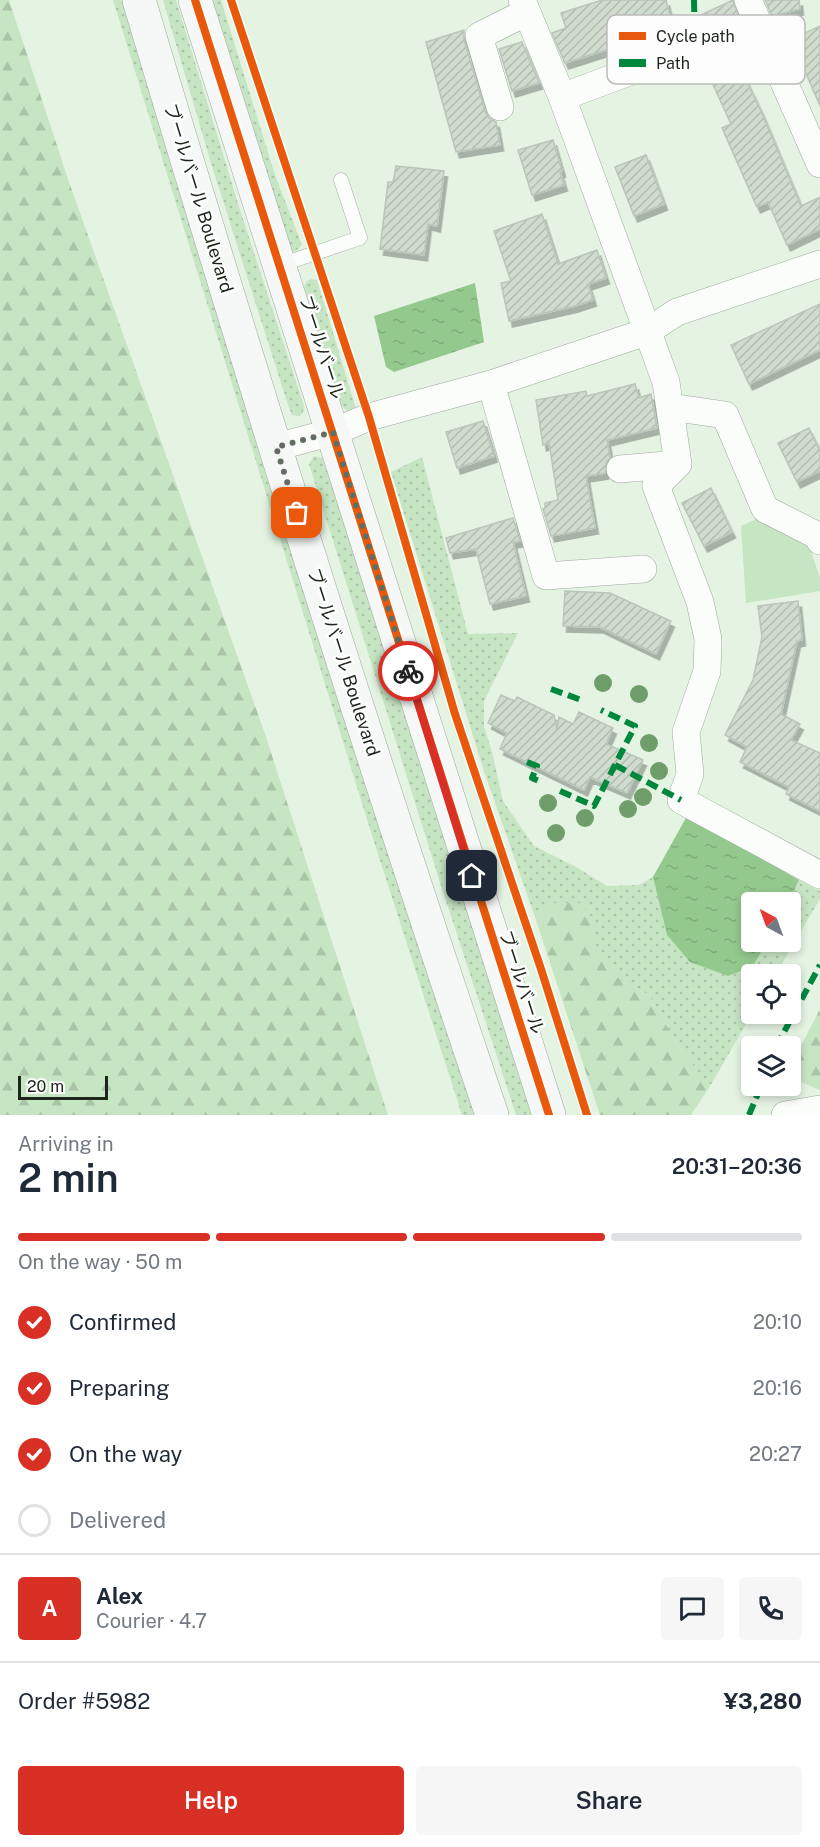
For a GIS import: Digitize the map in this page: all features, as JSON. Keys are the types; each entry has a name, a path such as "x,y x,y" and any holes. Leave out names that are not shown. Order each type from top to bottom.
{"street":[{"name":"ブールバール Boulevard","path":"139,0 276,447 422,909 492,1115"},
{"name":"ブールバール","path":"195,0 549,1115"},
{"path":"748,0 755,15"},
{"path":"500,107 479,36 524,6 562,97 666,382 678,464"},
{"path":"562,97 607,80"},
{"path":"785,84 820,164"},
{"path":"276,447 333,432 369,417 491,384 646,332 678,312 820,264"},
{"path":"491,384 546,576 643,569"},
{"path":"670,407 724,415 765,509 818,536 820,541"},
{"path":"620,469 678,464"},
{"path":"678,464 656,486 700,602 708,639 707,671 686,732 690,774 681,800 820,875"},
{"path":"785,1115 820,1109"}],"lane":[{"path":"280,265 360,238 341,180"}],"green space":[{"path":"0,0 9,0 69,182 265,734 388,1115 0,1115"},
{"path":"113,0 128,0 478,1115 462,1115 370,829"},
{"path":"163,0 176,0 240,210 304,406 303,413 299,416 292,415 288,405 211,163"},
{"path":"206,0 221,0 275,175 302,245 296,251 289,253"},
{"path":"311,279 317,280 357,412 347,411 341,405 304,287"},
{"path":"314,456 322,458 338,501 535,1115 516,1115 438,876 309,464"},
{"path":"422,457 468,634 518,633 484,701 484,727 503,801 534,846 607,886 639,885 653,877 667,935 747,964 741,964 741,1024 746,1024 710,1086 679,1048 649,995 620,980 596,948 591,917 543,908 536,920 485,774 391,472"},
{"path":"759,518 809,545 820,578 820,591 746,603 741,526"},
{"path":"799,880 820,891 820,899 801,931 801,892 793,892"},
{"path":"554,903 582,903 591,917 597,948 620,980 649,995 679,1048 710,1086 691,1115 600,1115 536,920 543,908"},
{"path":"761,952 789,952 782,964 754,964"},
{"path":"820,1009 820,1090 801,1082 801,1046"}],"water":[{"path":"475,283 484,342 394,372 386,367 374,316"},
{"path":"687,816 799,880 793,892 741,892 741,952 761,952 754,964 741,964 741,971 728,976 690,962 667,935 653,877"}],"building":[{"path":"602,0 666,0 670,15 607,15 607,50 565,63 552,33 566,28 561,13"},
{"path":"733,0 738,15 701,15"},
{"path":"765,0 799,0 800,9 772,15"},
{"path":"820,26 820,106 805,71 805,33"},
{"path":"464,30 464,40 485,111 489,118 496,122 500,145 456,152 426,42"},
{"path":"522,42 539,83 512,91 499,49"},
{"path":"713,84 748,84 801,206 820,197 820,229 787,245 768,202 757,207 722,128 731,124"},
{"path":"553,140 564,185 532,195 518,150"},
{"path":"646,155 664,204 634,216 615,167"},
{"path":"396,166 444,171 437,226 428,224 424,255 380,249 388,182 393,182"},
{"path":"542,214 558,264 597,250 606,278 588,284 593,300 509,321 501,283 511,281 494,231"},
{"path":"820,304 820,350 749,384 731,345"},
{"path":"635,384 639,398 651,394 657,428 607,440 610,458 606,463 605,473 586,476 595,528 551,536 543,509 545,503 558,500 549,443 543,445 536,400 586,391 587,396"},
{"path":"483,421 494,456 457,468 446,432"},
{"path":"809,428 820,451 820,471 797,482 778,443"},
{"path":"711,488 732,532 704,546 682,503"},
{"path":"513,518 520,541 513,542 526,596 490,604 476,549 450,553 446,538"},
{"path":"565,591 610,593 671,621 656,654 600,627 563,626"},
{"path":"798,601 802,640 797,641 781,714 800,724 791,740 820,753 820,811 786,794 789,787 740,762 747,747 725,735 753,680 762,637 758,606"},
{"path":"501,695 515,701 517,697 554,715 557,729 559,717 573,724 579,712 613,728 606,744 643,760 627,793 590,777 584,790 500,749 507,733 488,723"}],"marked path":[{"path":"694,0 694,15"},
{"path":"551,689 584,701"},
{"path":"560,791 594,806 635,726 601,710"},
{"path":"527,762 537,766 532,778 543,783"},
{"path":"615,765 681,800"},
{"path":"782,1036 820,965"},
{"path":"749,1115 757,1096"}],"cycle path":[{"path":"195,0 549,1115"},
{"path":"231,0 369,417 455,714 541,969 587,1115"}],"way so far":[{"path":"297,513 276,447 333,432 408,671"}],"route":[{"path":"408,671 472,876"}]}
